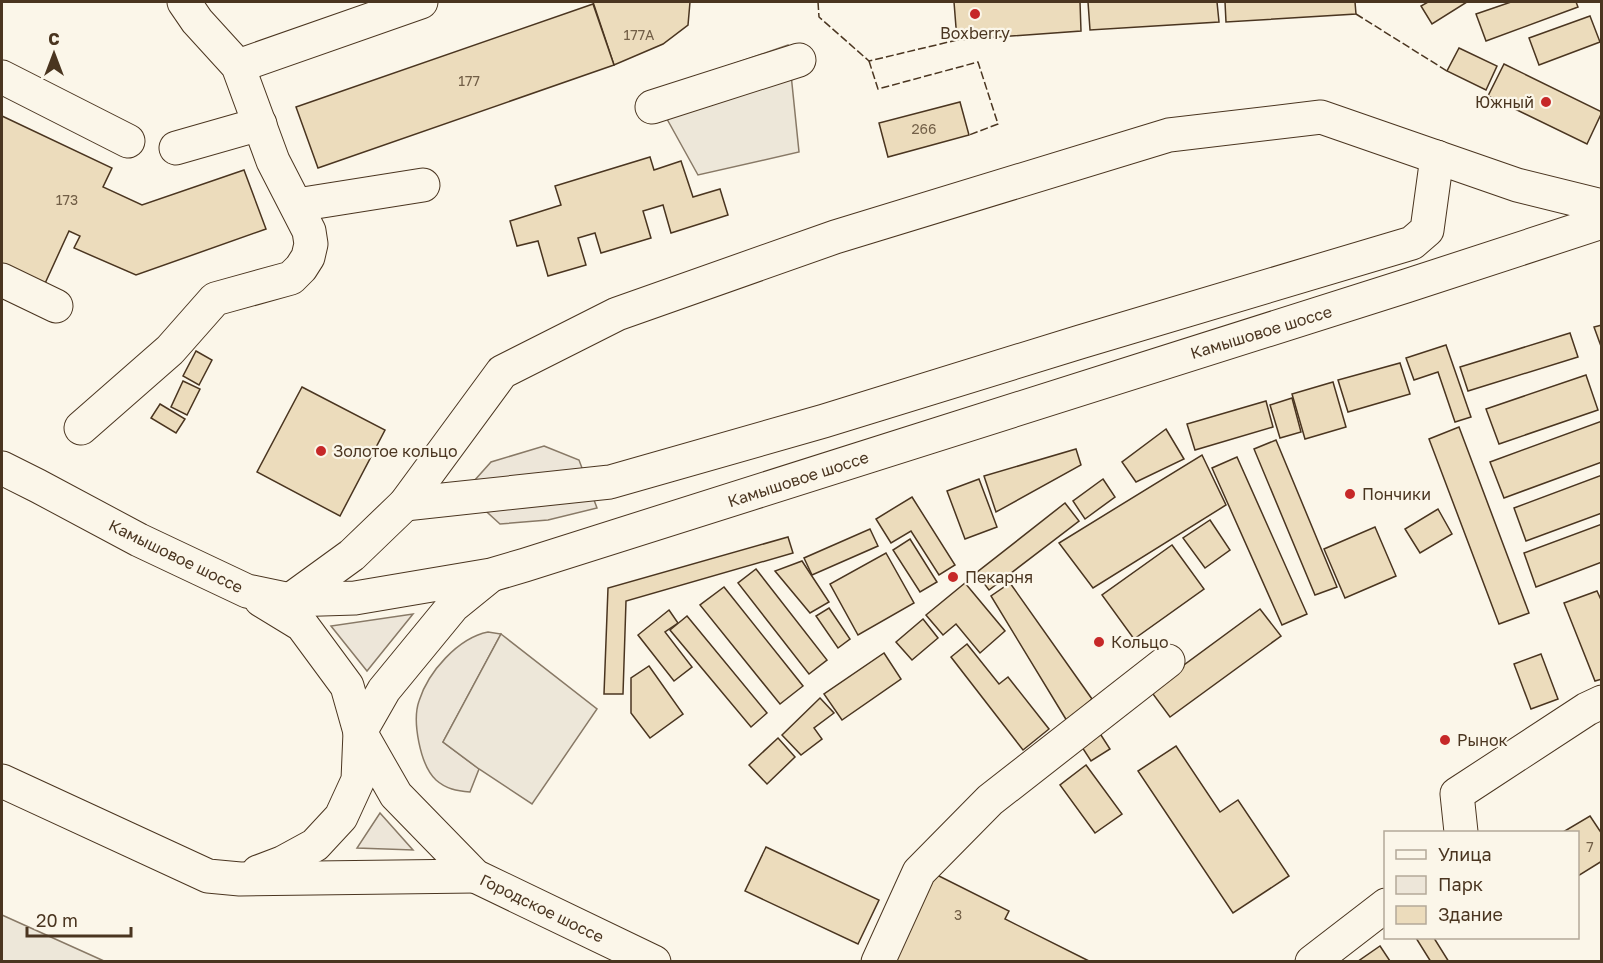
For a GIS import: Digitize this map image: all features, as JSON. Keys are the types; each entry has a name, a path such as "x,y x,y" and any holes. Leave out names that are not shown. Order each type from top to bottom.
{"main road":[{"path":"81,428 170,350 215,299 291,278 308,257 311,244 309,231 273,161 238,66 197,21 184,2"},
{"path":"238,66 421,2"},
{"path":"652,106 799,60"},
{"path":"2,77 128,141"},
{"path":"290,600 352,555 405,504 502,372 617,314 835,237 1169,135 1322,117 1517,185 1602,206"},
{"path":"176,148 260,124"},
{"path":"405,504 610,482 824,422 1080,342 1412,243 1427,230 1437,157"},
{"path":"297,205 423,185"},
{"name":"Камышовое шоссе","path":"2,468 138,540 247,591 290,600 356,598 491,575 1395,290 1602,222"},
{"path":"2,280 56,306"},
{"path":"240,879 282,864 315,845 341,817 358,780 360,732 384,690 453,606 491,575"},
{"name":"Городское шоссе","path":"247,591 302,626 347,686 360,732 396,795 475,876 654,962"},
{"path":"878,962 920,872 990,800 1168,661"},
{"path":"1461,831 1457,794 1587,709 1602,702"},
{"path":"2,781 208,876 240,879 475,876"},
{"path":"1312,962 1384,907"}],"green space":[{"path":"544,446 579,460 597,508 548,520 500,524 477,503 474,481 491,462"},
{"path":"413,614 367,671 331,626"},
{"path":"488,632 501,634 443,742 479,769 470,792 461,791 444,786 430,773 419,742 417,710 429,679 446,658 466,641"},
{"path":"380,813 413,850 357,848"}],"shaded area":[{"path":"788,45 799,152 698,175 652,92"},
{"path":"501,634 597,709 532,804 443,742"},
{"path":"2,915 104,961 2,961"}],"building":[{"path":"593,2 690,2 688,25 663,44 614,65"},
{"path":"954,2 1080,2 1081,31 957,40"},
{"path":"1088,2 1217,2 1219,22 1090,30"},
{"path":"1225,2 1355,2 1356,14 1226,22"},
{"path":"1428,2 1467,2 1432,24 1421,6"},
{"path":"1511,2 1576,2 1578,7 1486,41 1476,14"},
{"path":"593,4 614,65 318,168 296,107"},
{"path":"1590,16 1600,42 1539,65 1529,38"},
{"path":"1459,48 1497,66 1486,90 1447,71"},
{"path":"1504,64 1602,112 1587,144 1488,96"},
{"path":"960,102 969,135 888,157 879,123"},
{"path":"2,116 112,168 103,187 142,205 244,170 266,229 136,275 74,248 80,236 69,231 42,290 2,271"},
{"path":"650,157 654,170 681,161 693,197 720,189 728,215 671,233 663,205 643,211 651,238 601,253 595,233 578,238 586,265 548,276 538,241 517,246 510,221 561,205 555,186"},
{"path":"1602,325 1602,349 1594,327"},
{"path":"1570,333 1578,357 1468,391 1460,367"},
{"path":"1446,345 1471,417 1455,422 1438,372 1414,380 1406,358"},
{"path":"196,351 212,360 199,385 183,376"},
{"path":"1400,363 1410,394 1348,412 1338,380"},
{"path":"1586,375 1598,410 1499,444 1486,409"},
{"path":"183,381 200,389 187,415 171,407"},
{"path":"1333,382 1346,427 1305,439 1292,394"},
{"name":"Золотое кольцо","path":"302,387 385,430 340,516 257,472"},
{"path":"1292,398 1301,432 1280,438 1270,405"},
{"path":"1266,401 1273,427 1195,450 1187,424"},
{"path":"160,404 185,419 176,433 151,418"},
{"path":"1602,421 1602,462 1504,498 1490,462"},
{"path":"1459,427 1529,613 1499,624 1429,439"},
{"path":"1166,429 1184,459 1136,482 1122,462"},
{"path":"1276,440 1337,587 1315,595 1254,449"},
{"path":"1076,449 1081,465 996,512 984,476"},
{"path":"1202,455 1226,505 1093,588 1059,543"},
{"path":"1237,457 1307,614 1282,625 1212,468"},
{"path":"1602,475 1602,513 1526,541 1514,508"},
{"path":"979,479 997,527 965,539 947,491"},
{"path":"1103,479 1115,497 1085,519 1073,501"},
{"path":"912,497 955,565 939,575 911,531 891,543 876,519"},
{"path":"1065,503 1079,521 989,590 976,573"},
{"path":"1438,509 1452,534 1420,553 1405,529"},
{"path":"1210,520 1230,550 1205,568 1183,538"},
{"path":"1602,524 1602,562 1536,587 1524,553"},
{"path":"1375,527 1396,576 1345,598 1324,549"},
{"path":"870,529 878,546 812,575 804,558"},
{"path":"788,537 793,553 626,601 623,694 604,694 608,588"},
{"path":"910,539 937,582 920,592 893,550"},
{"path":"1172,545 1204,589 1134,639 1102,595"},
{"path":"886,553 914,603 858,635 830,584"},
{"path":"802,561 829,602 810,613 775,571"},
{"path":"756,569 827,660 809,674 738,583"},
{"path":"965,583 1005,631 980,653 956,624 943,635 926,615"},
{"path":"1010,583 1092,699 1067,721 991,596"},
{"path":"724,587 803,686 780,704 700,605"},
{"path":"1597,591 1602,602 1602,679 1595,681 1564,603"},
{"path":"829,608 850,639 838,648 816,616"},
{"path":"1260,609 1281,636 1170,717 1150,690"},
{"path":"669,610 678,623 665,632 692,667 674,681 638,635"},
{"path":"687,616 767,713 751,727 670,630"},
{"path":"923,619 938,638 912,660 896,642"},
{"path":"967,644 999,684 1008,677 1049,729 1023,750 951,657"},
{"path":"884,653 901,679 842,720 824,694"},
{"path":"1541,654 1558,699 1531,709 1514,664"},
{"path":"649,666 683,714 650,738 631,713 631,678"},
{"path":"820,698 834,713 814,728 822,739 801,755 782,735"},
{"path":"1099,732 1110,749 1091,761 1080,744"},
{"path":"778,738 795,757 767,784 749,765"},
{"path":"1176,746 1220,812 1238,800 1289,876 1233,913 1138,771"},
{"path":"1086,765 1122,814 1095,833 1060,785"},
{"path":"1590,816 1602,834 1602,861 1579,875 1579,831 1565,831"},
{"path":"766,847 879,900 858,944 745,891"},
{"path":"931,872 1009,911 1005,919 1091,962 887,962"},
{"path":"1417,939 1435,939 1449,962 1431,962"},
{"path":"1380,946 1390,961 1357,962"}],"fence":[{"path":"818,2 819,17 869,61 957,40"},
{"path":"1356,14 1447,71"},
{"path":"869,61 878,89 978,62 998,124 969,135"}],"place":[{"name":"Boxberry","path":"975,14"},
{"name":"Южный","path":"1546,102"},
{"name":"Золотое кольцо","path":"321,451"},
{"name":"Пончики","path":"1350,494"},
{"name":"Пекарня","path":"953,577"},
{"name":"Кольцо","path":"1099,642"},
{"name":"Рынок","path":"1445,740"}]}
